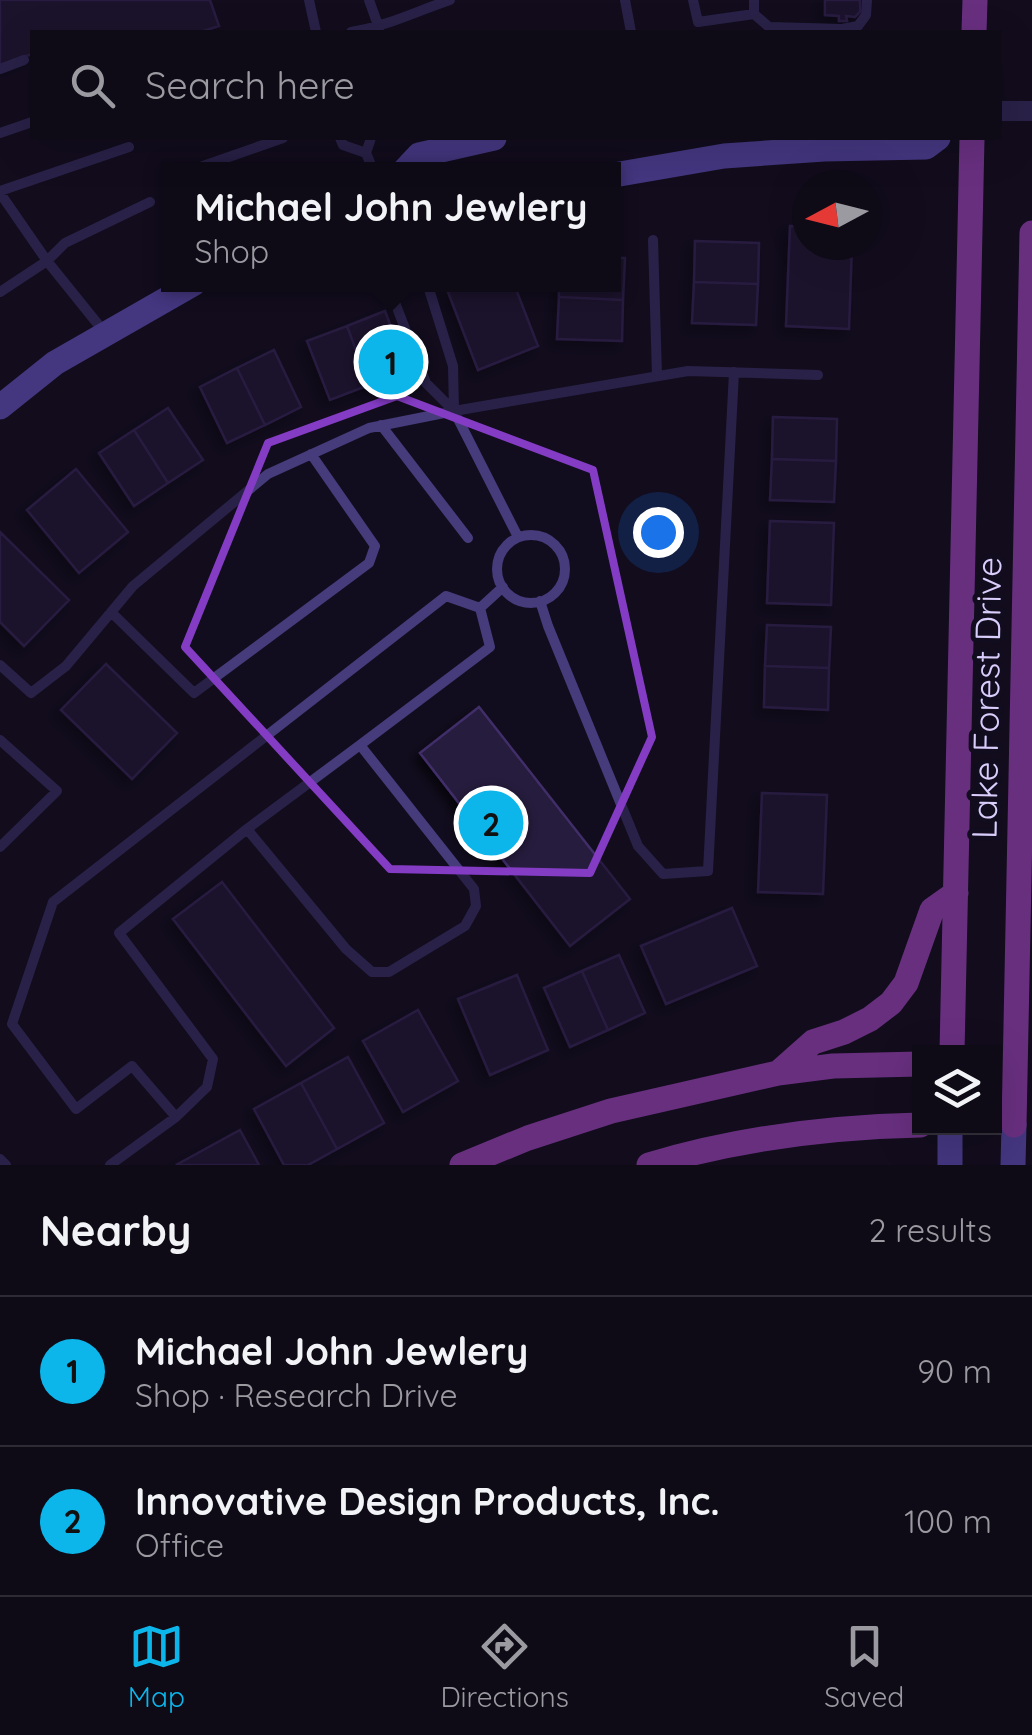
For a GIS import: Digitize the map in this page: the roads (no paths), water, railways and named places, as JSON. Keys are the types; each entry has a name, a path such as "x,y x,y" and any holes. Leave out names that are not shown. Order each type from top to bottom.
{"main road":[{"path":"974,30 975,0"},
{"path":"412,162 418,155 485,140"},
{"path":"621,174 724,156 926,147 935,140"},
{"name":"Lake Forest Drive","path":"952,1045 972,140"},
{"name":"Lake Forest Drive","path":"1014,1165 1014,1063 1026,790 1032,233"},
{"path":"0,407 56,363 179,292"},
{"path":"778,1072 812,1042 857,1026 890,1003 906,983 932,910 956,893"},
{"path":"462,1165 611,1111 778,1072 912,1064"},
{"path":"649,1165 789,1137 912,1127"},
{"path":"950,1135 950,1165"}],"street":[{"path":"1002,111 1032,111"}],"lane":[{"path":"308,0 316,30"},
{"path":"369,0 379,28"},
{"path":"365,30 450,0"},
{"path":"626,0 632,30"},
{"path":"693,0 698,22 754,14 769,27 842,29 858,26 866,15 867,0"},
{"path":"754,0 754,14"},
{"path":"0,69 24,60"},
{"path":"0,132 30,123"},
{"path":"215,162 278,140"},
{"path":"341,140 342,145 366,153"},
{"path":"369,162 366,153 370,140"},
{"path":"106,334 0,192 129,147"},
{"path":"0,292 48,261 64,243 150,202"},
{"path":"0,216 12,209"},
{"path":"653,240 657,376"},
{"path":"397,292 394,300 426,383 454,411 518,537"},
{"path":"430,292 453,366 454,411"},
{"path":"0,665 30,693 66,666 133,586 268,474 381,424 688,371 818,375"},
{"path":"540,601 638,846 663,874 708,870 734,372"},
{"path":"381,424 468,538"},
{"path":"111,612 194,693 369,563 375,546 311,454"},
{"path":"518,537 547,538 562,555 565,566 560,587 548,598 529,603 503,588 498,559 518,537"},
{"path":"480,608 503,588"},
{"path":"176,1117 132,1066 76,1109 12,1024 53,902 446,596 480,608"},
{"path":"110,1165 176,1117 206,1087 212,1059 119,934 247,830 490,647 480,608"},
{"path":"0,740 57,790 0,847"},
{"path":"247,830 346,950 372,972 389,972 466,926 476,906 474,889 360,745"},
{"path":"0,1158 6,1165"}],"place":[{"name":"Michael John Jewlery","path":"391,362"},
{"name":"Innovative Design Products, Inc.","path":"491,823"}]}
